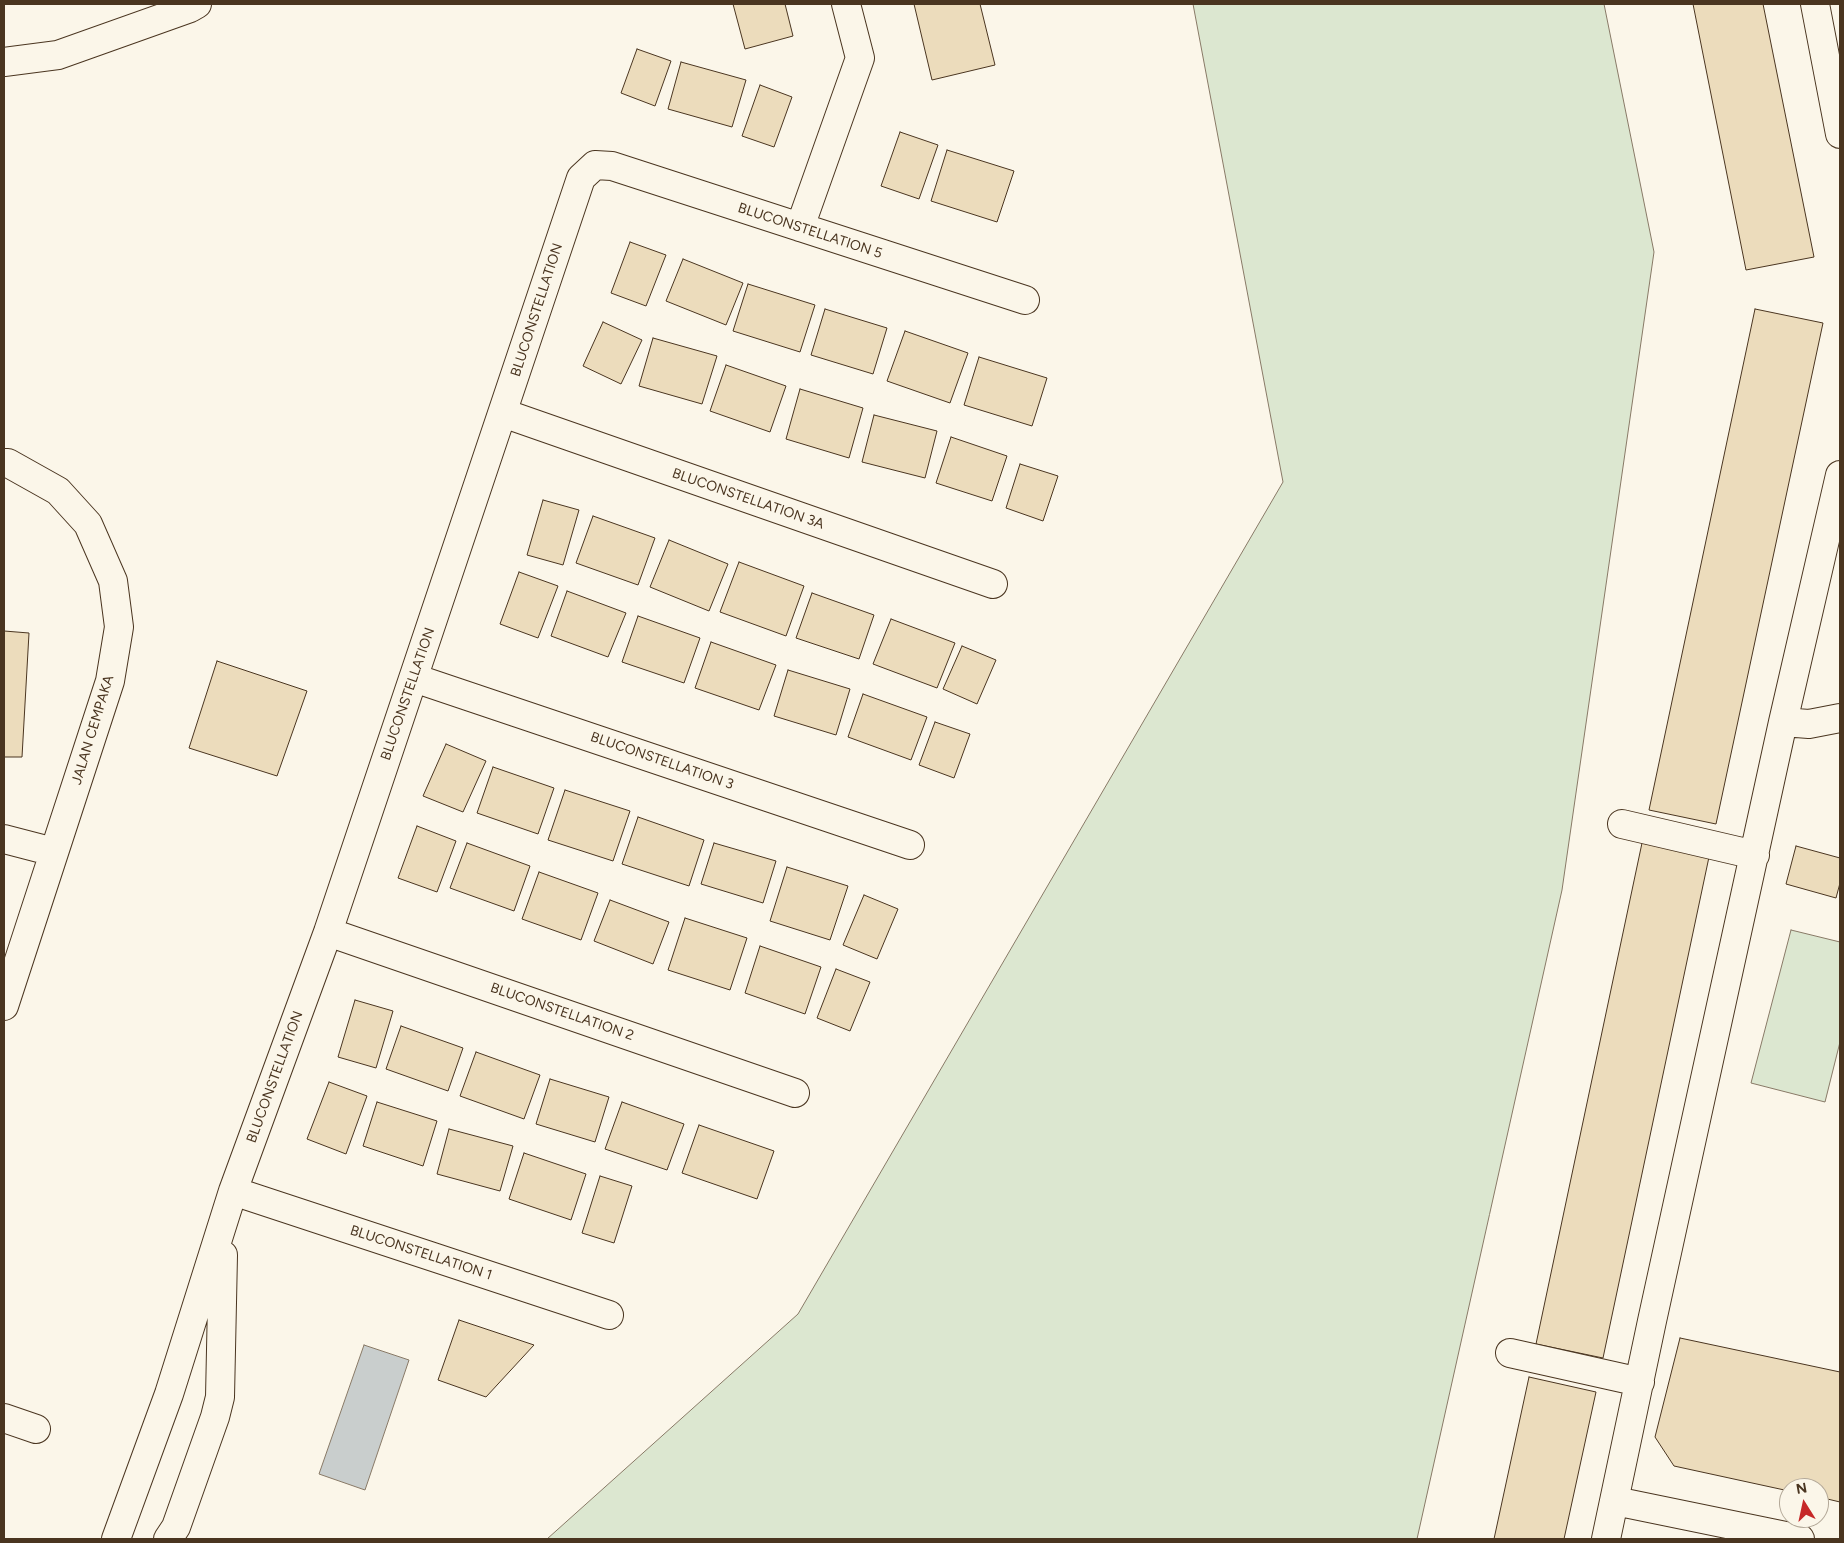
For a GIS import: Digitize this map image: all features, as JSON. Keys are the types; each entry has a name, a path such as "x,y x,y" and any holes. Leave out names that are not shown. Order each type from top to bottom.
{"street":[{"path":"4,62 58,55 197,4"},
{"path":"800,228 860,58 846,4"},
{"path":"1815,4 1840,134"},
{"name":"BLUCONSTELLATION 5","path":"595,165 612,166 1025,300"},
{"name":"BLUCONSTELLATION","path":"116,1539 169,1394 233,1191 328,932 581,178 595,165"},
{"name":"BLUCONSTELLATION 3A","path":"503,414 993,584"},
{"name":"JALAN CEMPAKA","path":"4,463 8,463 58,491 88,524 113,581 119,628 110,681 4,1006"},
{"path":"1606,1539 1783,722 1840,475"},
{"name":"BLUCONSTELLATION 3","path":"414,678 910,844"},
{"path":"1783,722 1809,724 1840,718"},
{"path":"1622,824 1755,855"},
{"path":"4,839 54,852"},
{"name":"BLUCONSTELLATION 2","path":"328,932 795,1093"},
{"name":"BLUCONSTELLATION 1","path":"233,1191 610,1315"},
{"name":"BLUCONSTELLATION","path":"168,1539 176,1527 206,1445 220,1397 223,1226"},
{"path":"1510,1353 1640,1382"},
{"path":"4,1418 36,1429"},
{"path":"1615,1501 1800,1539"}],"green space":[{"path":"1193,4 1604,4 1654,252 1562,890 1417,1539 547,1539 798,1314 1283,482"},
{"path":"1791,930 1840,942 1840,1042 1825,1102 1751,1083"}],"shaded area":[{"path":"364,1345 409,1360 365,1490 319,1474"}],"building":[{"path":"733,4 785,4 793,36 745,49"},
{"path":"914,4 980,4 995,65 932,80"},
{"path":"1693,4 1763,4 1814,257 1746,270"},
{"path":"637,49 671,61 655,106 621,93"},
{"path":"681,62 746,80 732,127 668,109"},
{"path":"760,85 792,97 774,147 742,136"},
{"path":"900,132 938,145 919,199 881,186"},
{"path":"947,150 1014,171 997,222 931,201"},
{"path":"630,242 666,255 646,306 611,293"},
{"path":"683,259 743,283 726,325 666,301"},
{"path":"748,284 815,305 800,352 733,331"},
{"path":"825,309 887,328 873,374 811,355"},
{"path":"1755,309 1823,323 1716,824 1649,810"},
{"path":"603,322 642,340 621,384 583,366"},
{"path":"905,331 968,353 950,403 887,381"},
{"path":"653,338 717,356 702,404 639,386"},
{"path":"979,357 1047,378 1032,426 964,405"},
{"path":"726,365 786,386 770,432 710,411"},
{"path":"800,389 863,408 849,458 786,439"},
{"path":"874,415 937,431 925,478 862,462"},
{"path":"951,437 1007,456 992,501 936,483"},
{"path":"1020,464 1058,476 1043,521 1006,508"},
{"path":"543,500 579,510 563,565 527,555"},
{"path":"593,516 655,538 638,585 576,563"},
{"path":"669,540 728,564 709,611 650,587"},
{"path":"739,562 804,586 786,636 720,612"},
{"path":"519,572 558,586 538,638 500,624"},
{"path":"567,591 626,613 608,657 551,636"},
{"path":"812,593 874,615 859,659 796,638"},
{"path":"638,616 700,638 684,683 622,662"},
{"path":"891,619 955,643 937,688 873,664"},
{"path":"4,631 29,633 22,757 4,757"},
{"path":"711,642 776,665 759,710 695,688"},
{"path":"962,646 996,660 977,704 943,689"},
{"path":"217,661 307,691 277,776 189,748"},
{"path":"788,670 850,689 836,735 774,716"},
{"path":"863,694 927,717 911,760 848,737"},
{"path":"935,722 970,734 954,778 919,765"},
{"path":"446,744 486,761 463,812 423,796"},
{"path":"493,767 554,788 538,834 477,813"},
{"path":"565,790 630,811 613,861 548,840"},
{"path":"638,817 704,840 689,886 622,864"},
{"path":"417,826 456,841 437,892 398,878"},
{"path":"467,843 530,866 514,911 450,888"},
{"path":"714,843 776,861 763,903 701,884"},
{"path":"1642,843 1709,857 1603,1358 1536,1344"},
{"path":"1796,846 1840,858 1840,883 1836,898 1786,884"},
{"path":"787,867 848,886 830,940 770,921"},
{"path":"539,872 598,893 581,940 522,919"},
{"path":"864,895 898,909 877,959 843,945"},
{"path":"610,900 669,922 653,964 594,941"},
{"path":"685,918 747,938 730,990 668,970"},
{"path":"760,946 821,967 805,1014 745,993"},
{"path":"836,969 870,982 850,1031 817,1018"},
{"path":"355,1000 393,1011 376,1068 338,1057"},
{"path":"401,1026 463,1048 448,1091 386,1069"},
{"path":"476,1052 540,1075 524,1119 460,1096"},
{"path":"550,1079 609,1097 595,1142 536,1124"},
{"path":"329,1082 367,1096 346,1154 307,1139"},
{"path":"377,1102 437,1121 423,1166 363,1146"},
{"path":"622,1102 684,1124 667,1170 605,1149"},
{"path":"699,1125 774,1151 757,1199 682,1173"},
{"path":"449,1129 513,1146 500,1191 437,1174"},
{"path":"524,1153 586,1174 571,1220 509,1199"},
{"path":"600,1176 632,1186 614,1243 582,1233"},
{"path":"459,1320 534,1345 486,1397 438,1380"},
{"path":"1680,1338 1840,1372 1840,1502 1829,1499 1829,1478 1779,1478 1779,1489 1674,1466 1655,1437"},
{"path":"1529,1377 1596,1392 1564,1539 1494,1539"}]}
